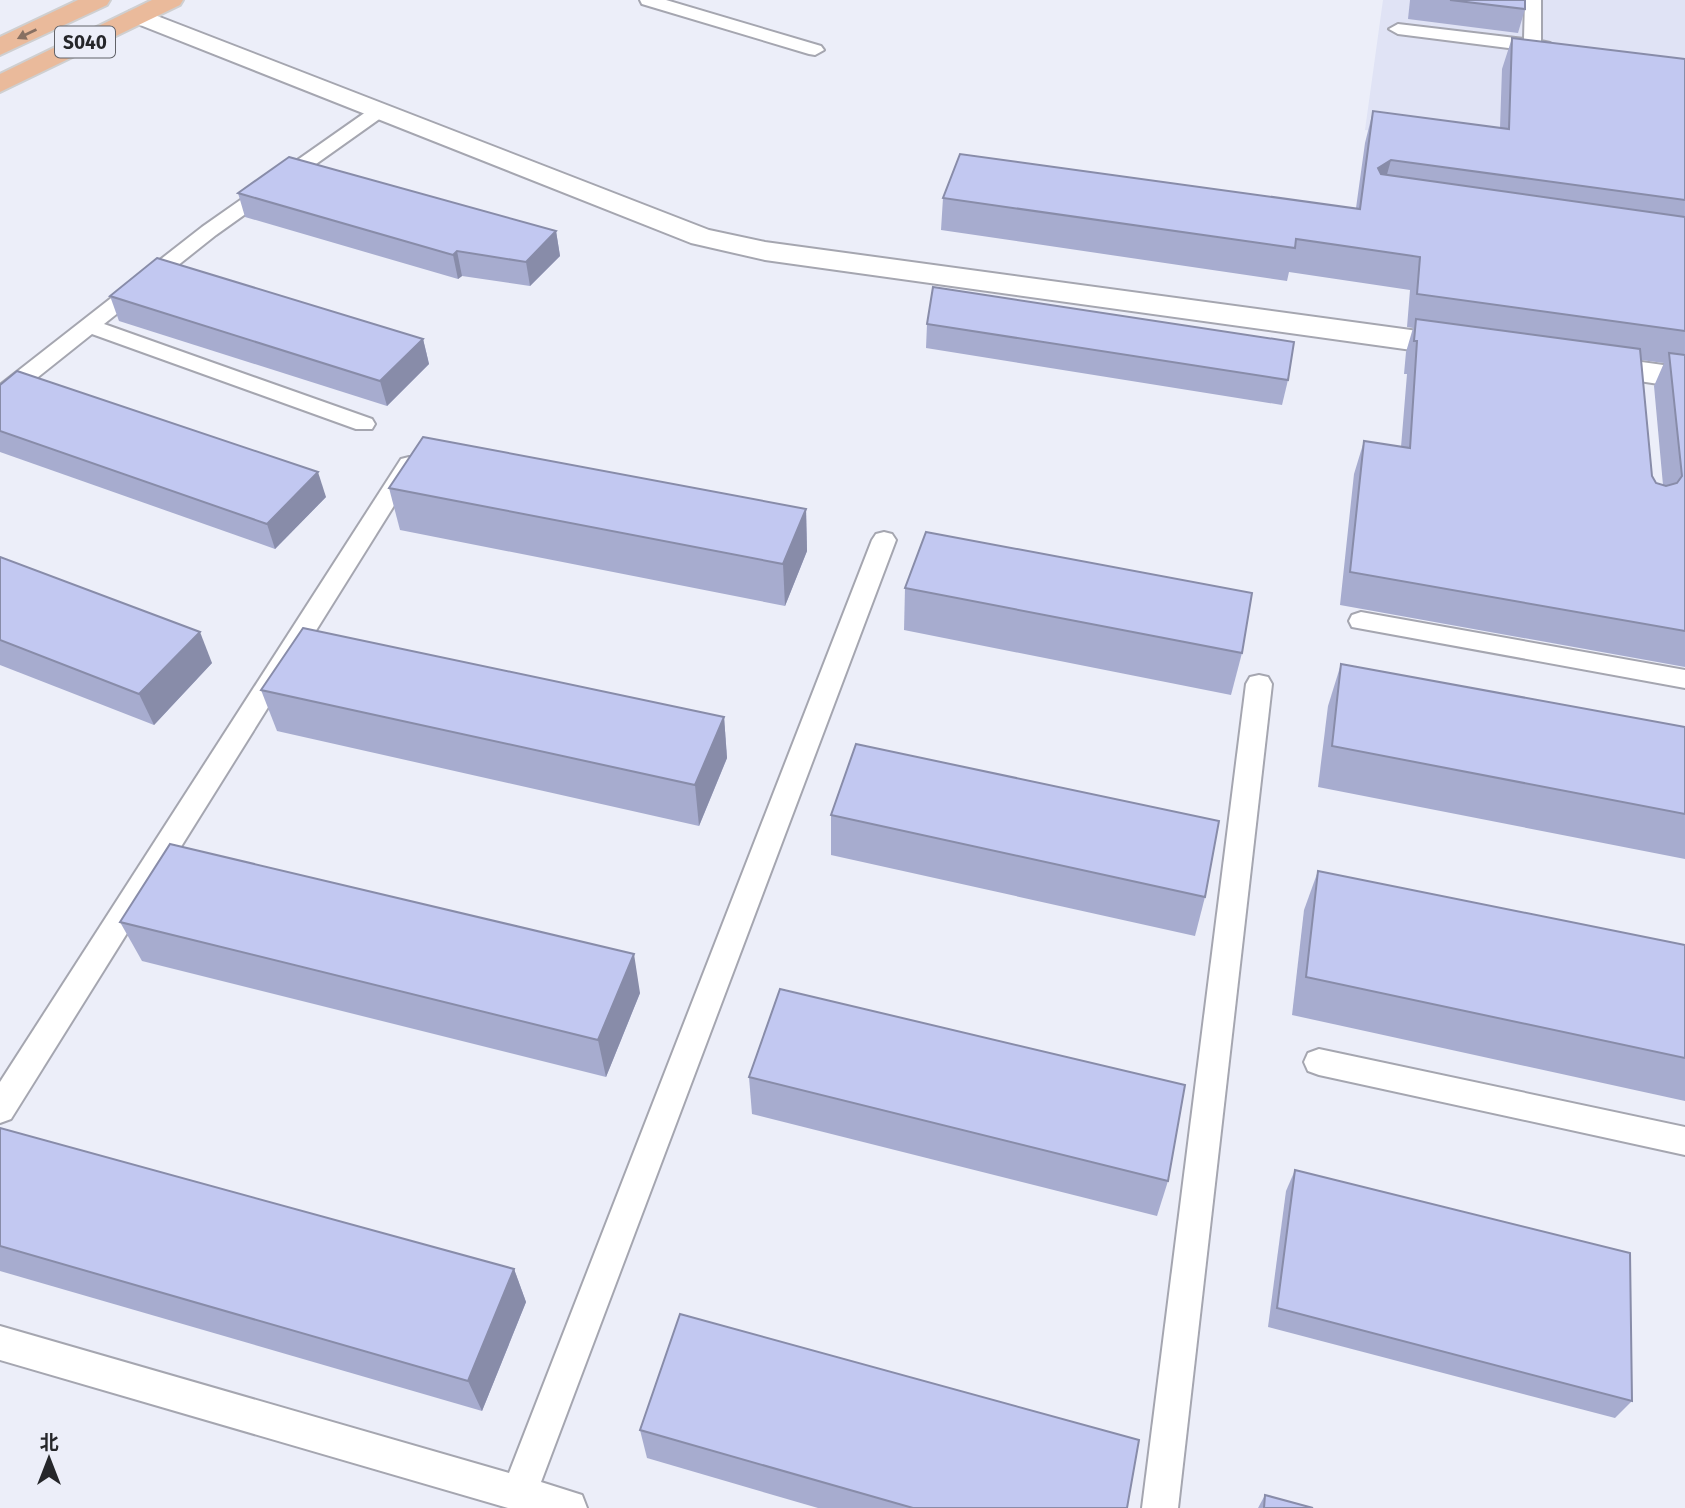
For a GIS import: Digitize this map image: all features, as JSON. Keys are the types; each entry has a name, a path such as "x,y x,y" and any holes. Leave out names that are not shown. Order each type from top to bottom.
{"main road":[{"name":"S040","path":"0,47 98,0"},
{"name":"S040","path":"0,84 171,0"}],"street":[{"path":"139,16 701,237 765,251 1486,351"},
{"path":"1569,362 1640,386 1685,378"}],"lane":[{"path":"648,0 815,50"},
{"path":"1532,46 1533,0"},
{"path":"1398,29 1557,49"},
{"path":"0,397 209,231 379,111"},
{"path":"89,326 364,424"},
{"path":"0,1109 409,464"},
{"path":"519,1494 884,540"},
{"path":"1361,621 1685,679"},
{"path":"1160,1508 1259,684"},
{"path":"1319,1062 1685,1141"},
{"path":"0,1343 562,1507"}],"shaded area":[{"path":"1383,0 1685,0 1685,173 1365,130"}],"building":[{"path":"1450,0 1525,0 1525,9"},
{"path":"1512,38 1685,59 1685,200 1391,160 1378,168 1381,174 1685,217 1685,331 1417,294 1420,257 1296,239 1295,248 943,198 960,154 1360,209 1373,111 1509,129"},
{"path":"289,157 556,231 526,262 457,251 453,255 238,193"},
{"path":"157,258 423,339 380,381 110,296"},
{"path":"933,287 1294,342 1288,380 927,324"},
{"path":"1416,319 1640,349 1652,476 1656,483 1666,486 1677,483 1682,476 1669,353 1685,355 1685,631 1350,572 1364,441 1410,448"},
{"path":"17,371 318,472 267,524 0,431 0,385"},
{"path":"423,437 806,509 783,564 389,488"},
{"path":"926,532 1252,593 1242,653 905,588"},
{"path":"0,557 200,632 139,694 0,640"},
{"path":"303,628 724,717 695,785 261,690"},
{"path":"1341,664 1685,727 1685,814 1332,746"},
{"path":"856,744 1219,821 1205,897 831,815"},
{"path":"170,844 634,954 598,1040 120,922"},
{"path":"1318,871 1685,945 1685,1058 1306,977"},
{"path":"780,989 1185,1085 1168,1181 749,1077"},
{"path":"0,1128 514,1269 468,1381 0,1246"},
{"path":"1295,1170 1630,1253 1632,1401 1277,1308"},
{"path":"680,1314 1139,1440 1127,1508 913,1508 640,1430"},
{"path":"1265,1495 1313,1508 1264,1508"}]}
